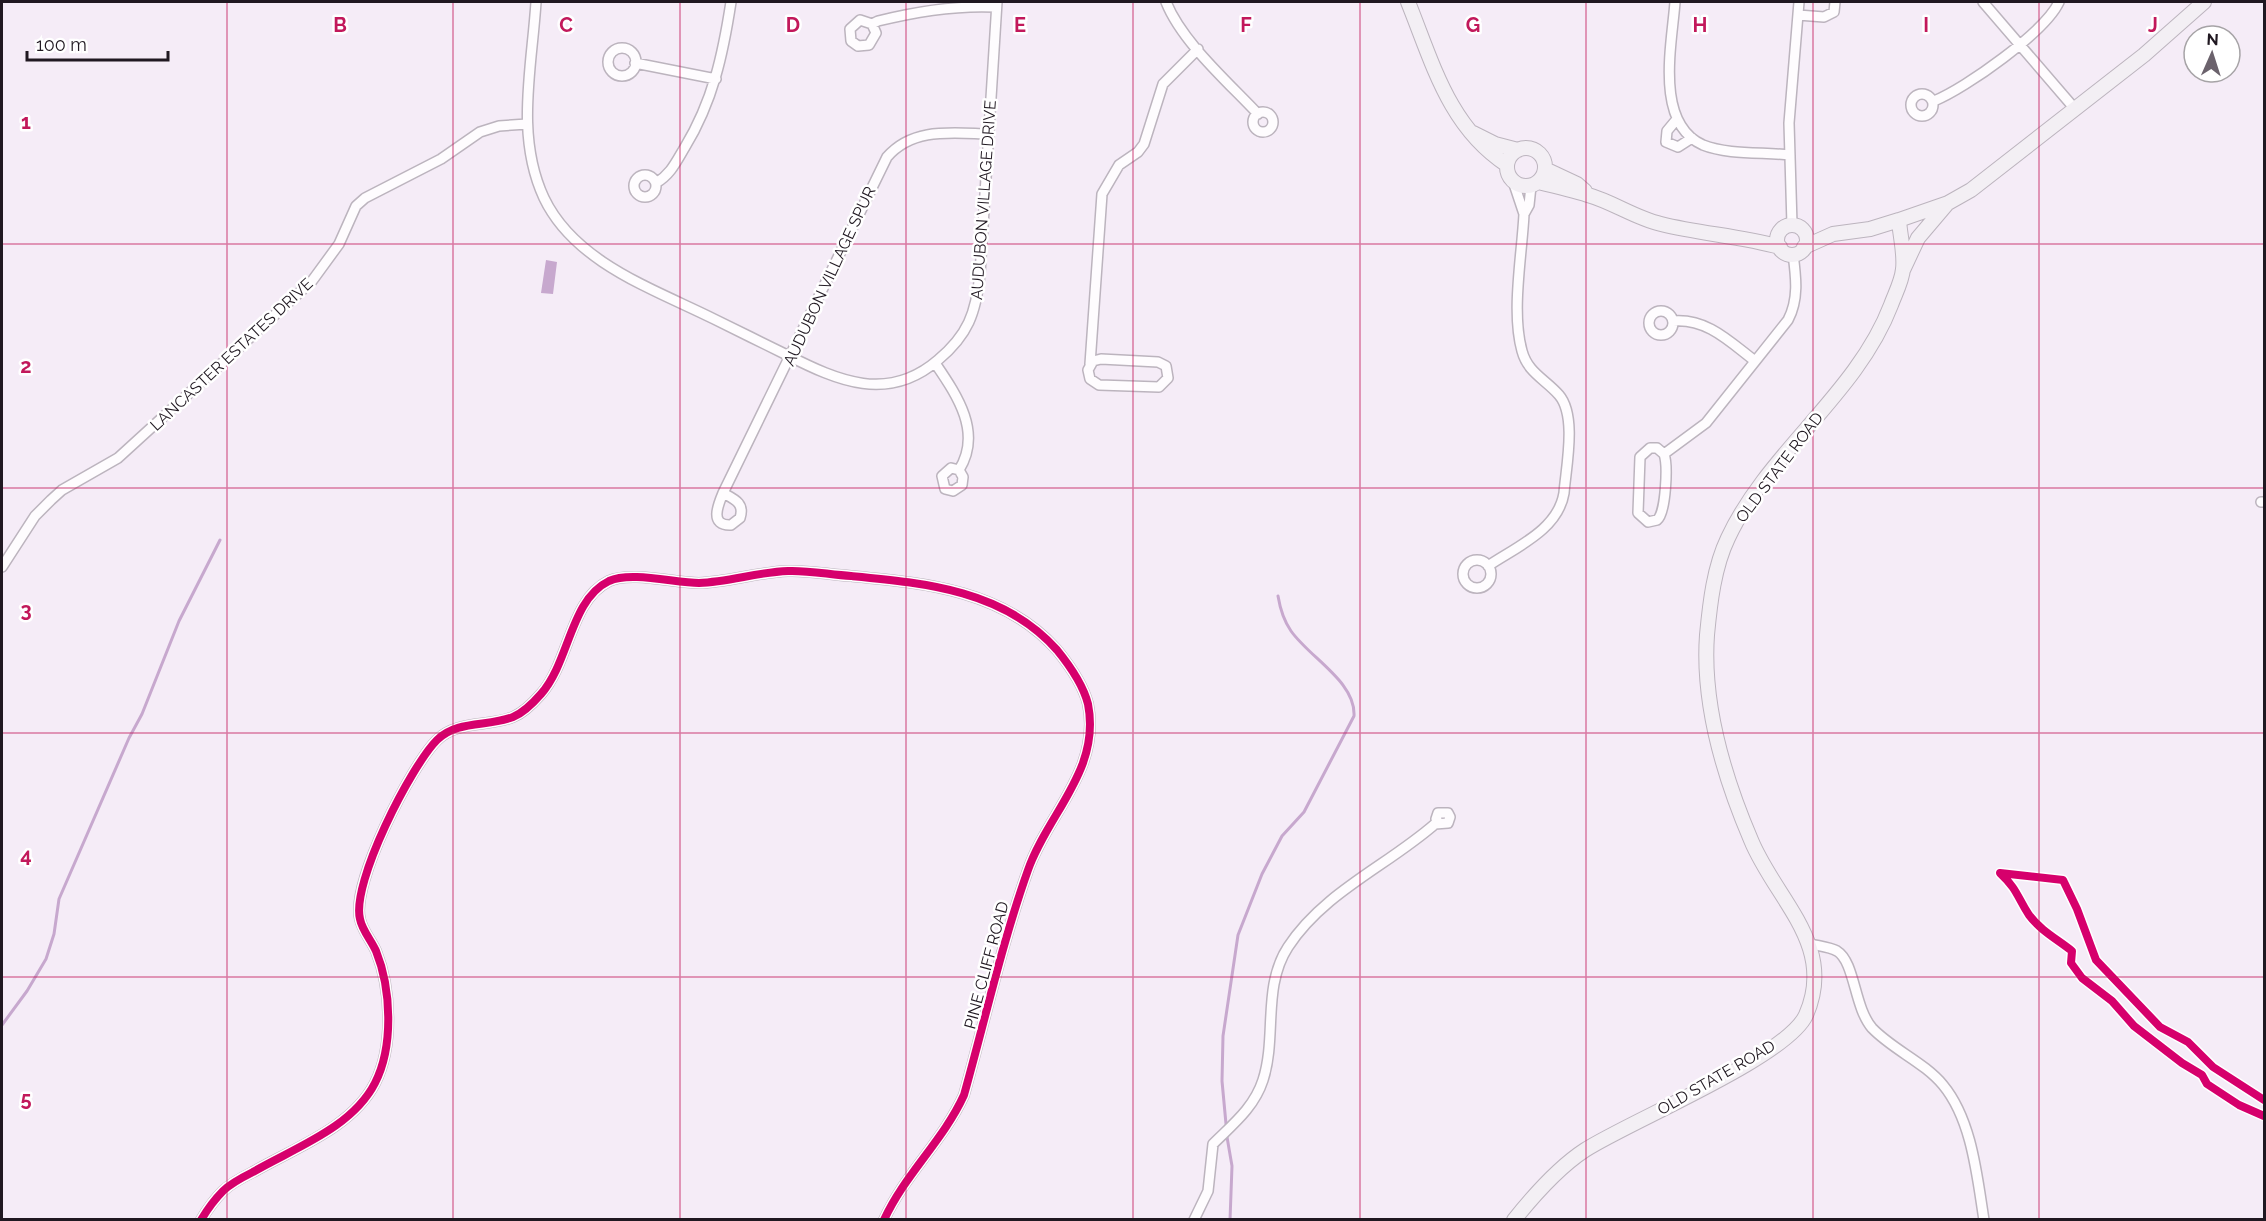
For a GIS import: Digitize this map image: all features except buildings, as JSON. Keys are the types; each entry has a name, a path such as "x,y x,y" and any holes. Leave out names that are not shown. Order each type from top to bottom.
{"street":[{"name":"AUDUBON VILLAGE DRIVE","path":"536,2 527,124 531,162 544,199 555,216 584,247 618,272 791,357 848,382 865,385 900,381 935,363 964,335 978,296 997,4"},
{"path":"656,183 669,175 701,120 716,79 730,2"},
{"path":"1166,2 1174,18 1198,49 1258,114"},
{"path":"1408,2 1449,103 1473,133 1478,144 1507,165 1524,214 1519,335 1526,364 1560,396 1566,408 1569,423 1564,493 1557,515 1548,525 1488,566"},
{"path":"1675,2 1670,93 1677,119 1692,138 1705,146 1790,154"},
{"path":"1780,247 1792,229 1791,90 1799,2"},
{"path":"1798,15 1828,16 1834,12 1835,2"},
{"path":"1983,2 2075,109"},
{"path":"1934,101 1958,89 2018,44 2045,21 2059,2"},
{"path":"1513,181 1523,186 1535,184 1588,195 1632,215 1659,224 1710,235 1749,238 1780,247 1784,252 1799,250 1833,234 1870,228 1948,203 1998,171 2144,55 2204,2"},
{"path":"872,24 931,9 997,4"},
{"path":"1090,364 1101,359 1158,362 1166,366 1168,378 1159,387 1099,385 1088,375 1102,194 1119,165 1138,152 1148,138 1163,84 1198,49"},
{"path":"635,63 716,79"},
{"path":"1677,119 1666,131 1668,143 1678,147 1692,138"},
{"name":"LANCASTER ESTATES DRIVE","path":"2,567 35,516 51,500 69,486 118,458 312,281 339,244 356,207 365,198 441,159 480,132 499,126 527,124"},
{"path":"1473,133 1495,144 1518,150"},
{"name":"AUDUBON VILLAGE SPUR","path":"723,493 881,168 893,150 909,140 924,135 988,134"},
{"path":"1507,165 1512,154 1524,148 1538,152 1542,156 1545,170 1535,184 1529,206 1524,214"},
{"path":"1545,170 1577,184 1588,195"},
{"path":"1903,270 1909,263 1918,238 1948,203"},
{"name":"OLD STATE ROAD","path":"1514,1220 1557,1174 1583,1151 1746,1064 1801,1025 1814,986 1811,944 1751,842 1715,728 1707,669 1707,636 1715,580 1727,541 1747,506 1857,366 1888,312 1903,270 1899,220"},
{"path":"1664,454 1706,423 1793,310 1799,250 1807,239 1792,229"},
{"path":"1749,238 1792,229 1833,234"},
{"path":"1673,321 1698,322 1716,331 1755,361"},
{"path":"935,363 958,397 966,420 964,458 958,470"},
{"path":"1650,448 1657,448 1664,454 1666,463 1663,513 1657,520 1648,522 1638,513 1641,458 1650,448"},
{"name":"PINE CLIFF ROAD","path":"201,1220 225,1188 331,1128 352,1113 374,1085 383,1061 387,1030 386,987 377,953 360,919 359,895 368,867 400,798 438,739 453,729 514,717 528,706 559,669 580,609 587,600 610,581 630,578 700,583 788,571 922,583 994,604 1023,621 1049,642 1069,664 1088,705 1088,750 1074,787 1030,864 1006,938 964,1095 953,1119 923,1162 908,1177 884,1220"},
{"path":"1194,1220 1208,1191 1213,1144 1237,1123 1262,1083 1268,1061 1276,975 1287,947 1317,914 1351,884 1439,823"},
{"path":"1811,944 1834,950 1846,958 1858,1001 1871,1027 1943,1085 1957,1107 1972,1158 1984,1220"}],"shaded area":[{"path":"546,260 557,262 553,294 541,293"}],"waterway":[{"path":"2,1025 27,991 46,959 54,934 59,899 129,738 142,714 179,621 220,540"},
{"path":"1226,1124 1222,1081 1223,1036 1238,935 1262,874 1282,836 1304,812 1354,716 1353,704 1348,692 1340,681 1299,641 1289,627 1278,596"},
{"path":"1227,1137 1232,1166 1230,1220"}],"cycle path":[{"path":"201,1220 226,1188 337,1125 365,1099 375,1083 381,1068 388,1035 387,999 385,982 376,951 361,923 360,902 365,880 385,826 413,774 437,740 454,729 513,717 532,704 551,680 586,602 596,590 609,581 618,578 641,577 699,583 796,571 907,582 962,593 988,602 1013,614 1036,630 1057,650 1083,689 1088,704 1090,728 1087,750 1080,770 1028,870 1002,953 964,1095 946,1127 902,1188 884,1220"},
{"path":"2264,1100 2213,1067 2188,1042 2160,1027 2096,960 2077,909 2063,880 2000,873 2014,889 2034,921 2072,951 2071,963 2082,978 2112,1001 2134,1026 2182,1063 2202,1075 2207,1084 2239,1105 2264,1116"}]}
